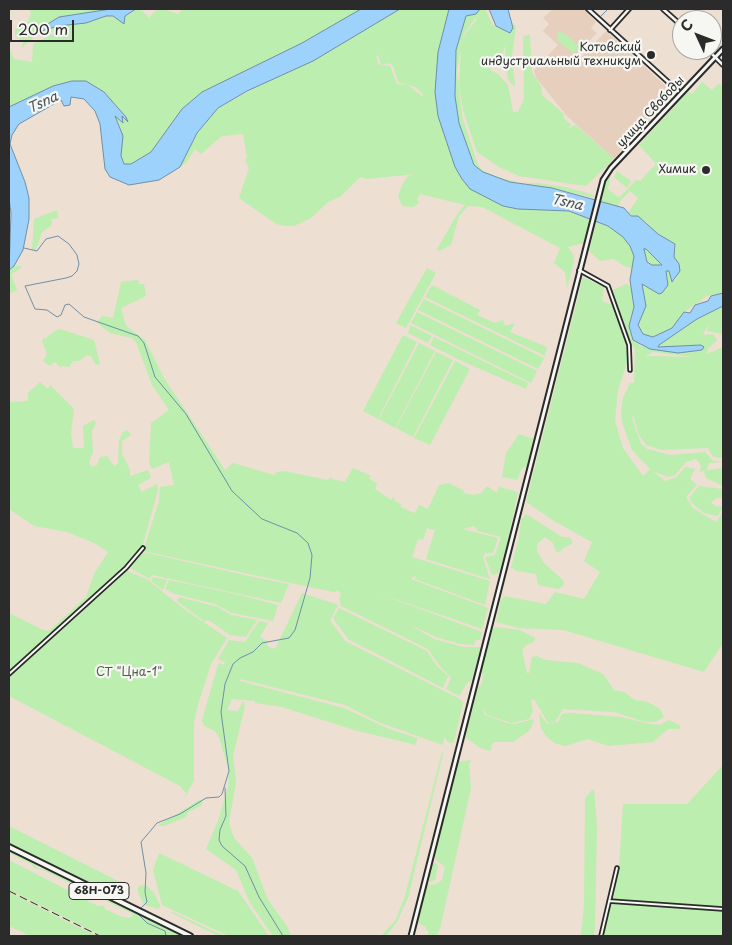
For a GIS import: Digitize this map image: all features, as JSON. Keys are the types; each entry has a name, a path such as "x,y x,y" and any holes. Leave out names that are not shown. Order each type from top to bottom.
{"main road":[{"name":"улица Свободы","path":"410,936 603,180 611,168 712,60"},
{"name":"68Н-073","path":"9,847 190,936"}],"street":[{"path":"588,9 678,91"},
{"path":"610,30 629,9"},
{"path":"579,270 608,286 628,345 630,370"},
{"path":"9,674 126,568 143,548"},
{"path":"601,936 617,868"},
{"path":"609,900 723,910"}],"shaded area":[{"path":"553,9 583,9 596,22 591,28 597,33 573,58 577,62 606,31 674,94 632,135 633,137 614,159 567,116 536,78 534,70 558,45 543,31 549,24 543,18"}],"green space":[{"path":"29,9 111,9 58,18 33,35 53,27 86,23 106,16 125,20 125,16 134,12 135,9 141,9 149,18 155,11 163,9 178,14 182,9 361,9 302,43 202,92 182,109 151,152 131,164 124,164 121,156 121,128 114,114 121,114 128,121 104,92 86,81 53,86 9,108 9,47 14,59 32,62 33,44 56,32 48,31 36,35 21,49 24,41 20,42 19,37 15,36 15,29 26,27 31,14"},
{"path":"400,9 449,9 438,52 446,143 518,209 569,211 590,220 584,243 568,247 573,254 574,262 567,288 565,272 554,263 560,248 482,207 468,206 459,216 451,245 439,251 437,249 458,213 465,205 420,194 417,199 419,203 413,207 402,206 398,196 403,183 408,176 417,174 366,179 360,177 340,197 328,202 311,218 294,226 276,224 239,198 249,168 245,160 247,157 243,134 222,136 201,154 195,149 186,163 180,167 197,133 218,108","holes":["378,55 381,65 390,63 393,66 398,82 415,87 422,93 423,97 408,85 397,84 390,66 379,65 376,56"]},
{"path":"480,9 485,9 493,25 500,29 513,28 512,22 516,27 512,55 515,87 509,81 507,75 505,45 503,53 490,66 491,71 498,74 508,85 513,112 518,112 524,99 523,36 530,35 532,73 541,86 542,95 563,113 564,118 571,125 568,128 576,125 614,159 586,186 519,176 499,167 477,152 463,110 459,85 461,49 457,69 462,116 478,165 482,170 519,183 537,183 565,187 591,194 595,198 552,188 510,182 483,172 474,165 459,123 455,96 456,50 466,16 476,14","holes":["476,17 477,19 464,36 462,44 464,34"]},
{"path":"558,32 564,33 577,44 577,51 572,53 557,40"},
{"path":"702,82 712,90 719,83 723,87 723,293 707,296 684,312 672,328 653,337 647,337 639,330 638,325 646,306 642,283 659,294 668,285 666,271 669,271 675,281 677,276 674,257 675,244 650,228 647,222 628,213 638,198 630,191 620,201 618,208 600,201 606,181 611,174 608,189 618,197 636,180 640,181 656,164 639,145 688,92 692,94"},
{"path":"617,171 631,181 627,188 614,177"},
{"path":"57,210 58,218 51,219 52,225 42,232 36,249 32,251 34,219"},
{"path":"596,222 608,226 623,237 630,246 634,256 632,268 624,266 614,259 600,261 589,251"},
{"path":"643,249 646,249 662,265 656,266 647,262"},
{"path":"14,266 21,266 20,269 11,274 17,290 9,294 9,270"},
{"path":"427,268 436,273 406,328 396,323"},
{"path":"583,277 604,287 602,301 612,305 625,338 628,360 618,390 615,421 623,448 643,476 650,469 632,450 622,422 621,411 623,398 630,383 634,383 635,350 620,318 613,290 626,284 632,287 634,307 630,318 640,346 678,353 701,345 658,348 659,345 697,319 723,306 723,315 719,316 723,316 723,334 707,331 709,322 703,335 713,334 717,340 708,349 707,354 723,347 723,458 713,457 708,448 662,450 646,445 639,435 633,415 632,418 641,444 647,449 670,455 705,452 713,461 723,462 709,463 707,470 700,472 701,465 696,459 686,462 675,475 668,477 653,471 665,481 677,477 685,467 695,469 690,479 697,485 686,497 693,508 716,522 723,512 723,643 704,672 563,630 519,628 496,622 501,600 504,596 546,604 555,592 584,599 600,572 584,561 592,542 554,521 526,502","holes":["653,352 696,357 645,356"]},
{"path":"138,280 139,284 144,284 146,296 121,308 126,326 145,340 164,378 225,470 233,463 274,475 277,472 283,471 328,480 330,477 345,482 353,468 371,476 369,479 377,483 375,489 391,500 394,496 394,500 402,505 400,507 415,513 419,505 428,509 439,485 449,483 464,491 463,493 474,495 481,493 487,486 497,493 499,487 518,492 501,569 497,574 492,575 485,557 495,555 501,537 478,531 474,526 463,529 498,538 493,553 485,553 483,557 490,579 426,559 435,530 427,528 423,540 418,539 412,557 490,581 485,605 415,579 416,575 411,579 488,608 482,629 375,592 482,632 480,640 476,640 474,645 460,644 436,637 408,624 434,639 463,647 481,647 471,682 468,682 459,696 446,689 451,678 428,649 341,606 339,599 341,594 338,590 334,592 143,551 159,501 160,487 174,485 169,462 152,469 149,463 151,423 169,410 152,385 136,342 132,338 110,333 97,323 102,316 113,318 121,282"},
{"path":"432,285 480,310 477,315 495,323 503,320 505,326 515,323 510,332 547,347 545,356 425,297"},
{"path":"424,299 544,358 538,369 418,310"},
{"path":"417,312 537,371 531,383 411,323"},
{"path":"410,325 432,336 428,343 408,333"},
{"path":"60,329 94,340 100,364 96,365 91,356 87,355 79,361 73,361 69,367 62,366 61,368 55,362 50,366 43,361 47,354 42,341 44,337 45,339"},
{"path":"403,335 417,342 378,419 363,411"},
{"path":"434,337 528,383 526,389 430,345"},
{"path":"419,343 435,351 395,428 379,419"},
{"path":"436,352 453,360 413,437 396,428"},
{"path":"455,361 470,369 430,445 414,438"},
{"path":"40,382 48,389 50,385 74,409 71,434 73,448 84,448 83,426 94,420 96,423 92,431 93,452 89,462 92,467 97,465 100,457 107,456 114,466 118,464 119,440 123,432 127,430 131,435 122,441 122,454 130,470 130,476 148,470 151,478 138,485 142,492 157,484 158,490 141,552 9,673 9,613 49,631 86,597 94,574 108,552 94,543 67,532 34,526 9,509 9,402 28,401 28,393"},
{"path":"519,434 534,439 527,466 522,468 517,480 502,477 506,453"},
{"path":"723,468 723,486 706,478 704,471"},
{"path":"699,486 723,489 723,498 716,498 711,503 715,506 723,507 718,516 704,513 692,503 689,498"},
{"path":"526,514 562,537 569,537 572,540 572,544 563,548 560,552 556,552 553,543 545,537 537,544 537,551 543,562 564,581 563,586 558,589 538,585 536,574 516,571 511,567 519,538 521,520"},
{"path":"143,552 289,584 281,603 152,575 150,579 128,567"},
{"name":"СТ \"Цна-1\"","path":"125,570 148,580 184,609 227,638 211,664 199,701 194,722 194,780 184,799 186,793 180,786 9,696 9,677"},
{"path":"153,577 167,580 163,590 151,581"},
{"path":"169,580 278,605 273,621 232,613 215,604 175,594 165,589"},
{"path":"302,593 338,605 330,620 345,641 460,699 463,703 454,742 449,743 444,737 443,745 378,722 345,705 240,679 240,681 344,708 389,729 417,738 416,745 354,730 282,707 255,703 255,701 232,699 227,710 238,711 243,701 245,706 233,756 236,782 229,823 234,838 252,858 268,900 287,926 291,936 273,936 250,903 236,870 206,849 218,821 228,787 229,771 219,737 215,731 204,726 202,720 218,665 220,663 224,665 225,662 218,659 229,640 245,642 259,621 268,623 260,637 268,641 267,646 275,649"},
{"path":"179,597 218,607 231,615 257,620 246,637 230,635 210,621 207,620 205,622 177,601"},
{"path":"339,608 427,651 436,665 448,676 443,688 348,639 333,618"},
{"path":"495,627 520,630 535,638 534,642 526,645 522,650 527,673 529,673 532,657 537,656 545,660 578,663 603,674 614,690 624,692 635,700 648,702 660,709 664,717 656,722 645,722 614,712 563,709 555,722 548,723 534,699 531,700 533,711 529,719 512,723 487,715 482,707 485,715 507,723 515,724 533,719 534,721 529,731 513,742 494,742 491,745 492,749 489,751 479,747 466,738 466,734 478,688 481,685 484,674 482,674 482,669 492,631"},
{"path":"539,713 547,724 558,722 562,714 569,713 621,717 660,725 669,720 681,726 679,729 668,729 653,742 608,746 588,739 565,746 554,743 546,736 541,728"},
{"path":"442,752 408,898 397,922 386,936 381,936 395,921 405,896"},
{"path":"471,760 469,764 471,788 440,929 436,936 427,936 429,931 418,923 425,889 428,885 436,884 442,880 445,867 436,860 434,853 458,762"},
{"path":"723,765 723,936 603,936 619,868 623,804 687,804"},
{"path":"594,790 597,826 595,926 594,936 581,936 584,904 585,798"},
{"path":"199,800 203,800 201,806 188,812 186,817 164,826 157,826"},
{"path":"9,826 118,881 122,881 111,896 76,879 9,845"},
{"path":"9,850 32,862 38,868 48,870 185,936 102,936 9,890 9,860 83,898 86,897 88,901 98,906 104,906 105,909 122,917 131,918 133,914 43,870 34,868 31,864 9,853"},
{"path":"159,853 238,891 269,936 229,936 162,905 153,870"},
{"path":"436,863 438,866 435,880 431,882 428,878 432,864"},
{"path":"141,885 147,886 154,893 160,905 159,909 144,905 138,892 138,887"},
{"path":"9,892 98,936 30,936 9,926"},
{"path":"170,912 173,912 224,936 218,936"}],"water":[{"path":"111,9 136,9 125,16 124,24 113,16 106,16 86,23 58,26 32,34 59,17"},
{"name":"Tsna","path":"361,9 400,9 313,61 247,91 218,108 197,133 180,167 159,180 129,185 110,177 105,169 100,124 95,111 84,99 71,97 70,105 64,106 61,100 19,124 12,135 10,144 25,182 29,198 29,219 23,250 14,266 9,270 11,213 9,199 9,107 53,86 72,81 86,81 104,92 126,117 128,122 122,116 123,123 115,116 123,136 121,156 124,164 131,164 151,152 182,109 202,92 302,43"},
{"name":"Tsna","path":"449,9 480,9 476,14 466,16 456,50 455,96 459,123 474,165 483,172 510,182 552,188 624,208 631,216 638,216 658,234 675,244 674,257 679,264 680,271 672,282 669,271 666,271 668,285 662,293 659,294 642,284 646,306 638,325 643,334 653,337 672,328 684,312 690,313 695,305 708,301 711,296 723,293 723,306 697,319 658,347 701,345 704,347 702,350 678,353 650,349 633,340 629,326 634,307 630,280 634,256 630,246 623,237 608,226 569,211 518,209 503,206 470,189 455,167 438,116 435,92 438,52","holes":["644,249 662,265 652,265 647,262"]},
{"path":"489,9 508,9 513,28 510,33 496,26"}],"waterway":[{"path":"601,16 608,9"},
{"path":"24,248 37,251 46,239 58,236 69,244 77,255 79,264 77,271 72,276 66,278 25,286 35,309 47,310 57,317 61,315 65,305 69,304 84,317 138,336 144,343 155,377 186,414 232,491 262,519 297,533 308,543 312,555 310,578 295,630 289,638 262,643 253,652 240,658 233,664 225,684 221,712 229,771 222,794 219,797 206,798 180,814 157,823 141,842 146,873 145,892 147,902 141,908"},
{"path":"225,788 226,816 220,830 219,840 222,846 245,866 259,897 283,936"},
{"path":"138,914 147,923 165,931 166,936"}],"railway":[{"path":"9,891 100,936"}],"place":[{"name":"Котовский индустриальный техникум","path":"651,55"},
{"name":"Химик","path":"706,170"}]}
